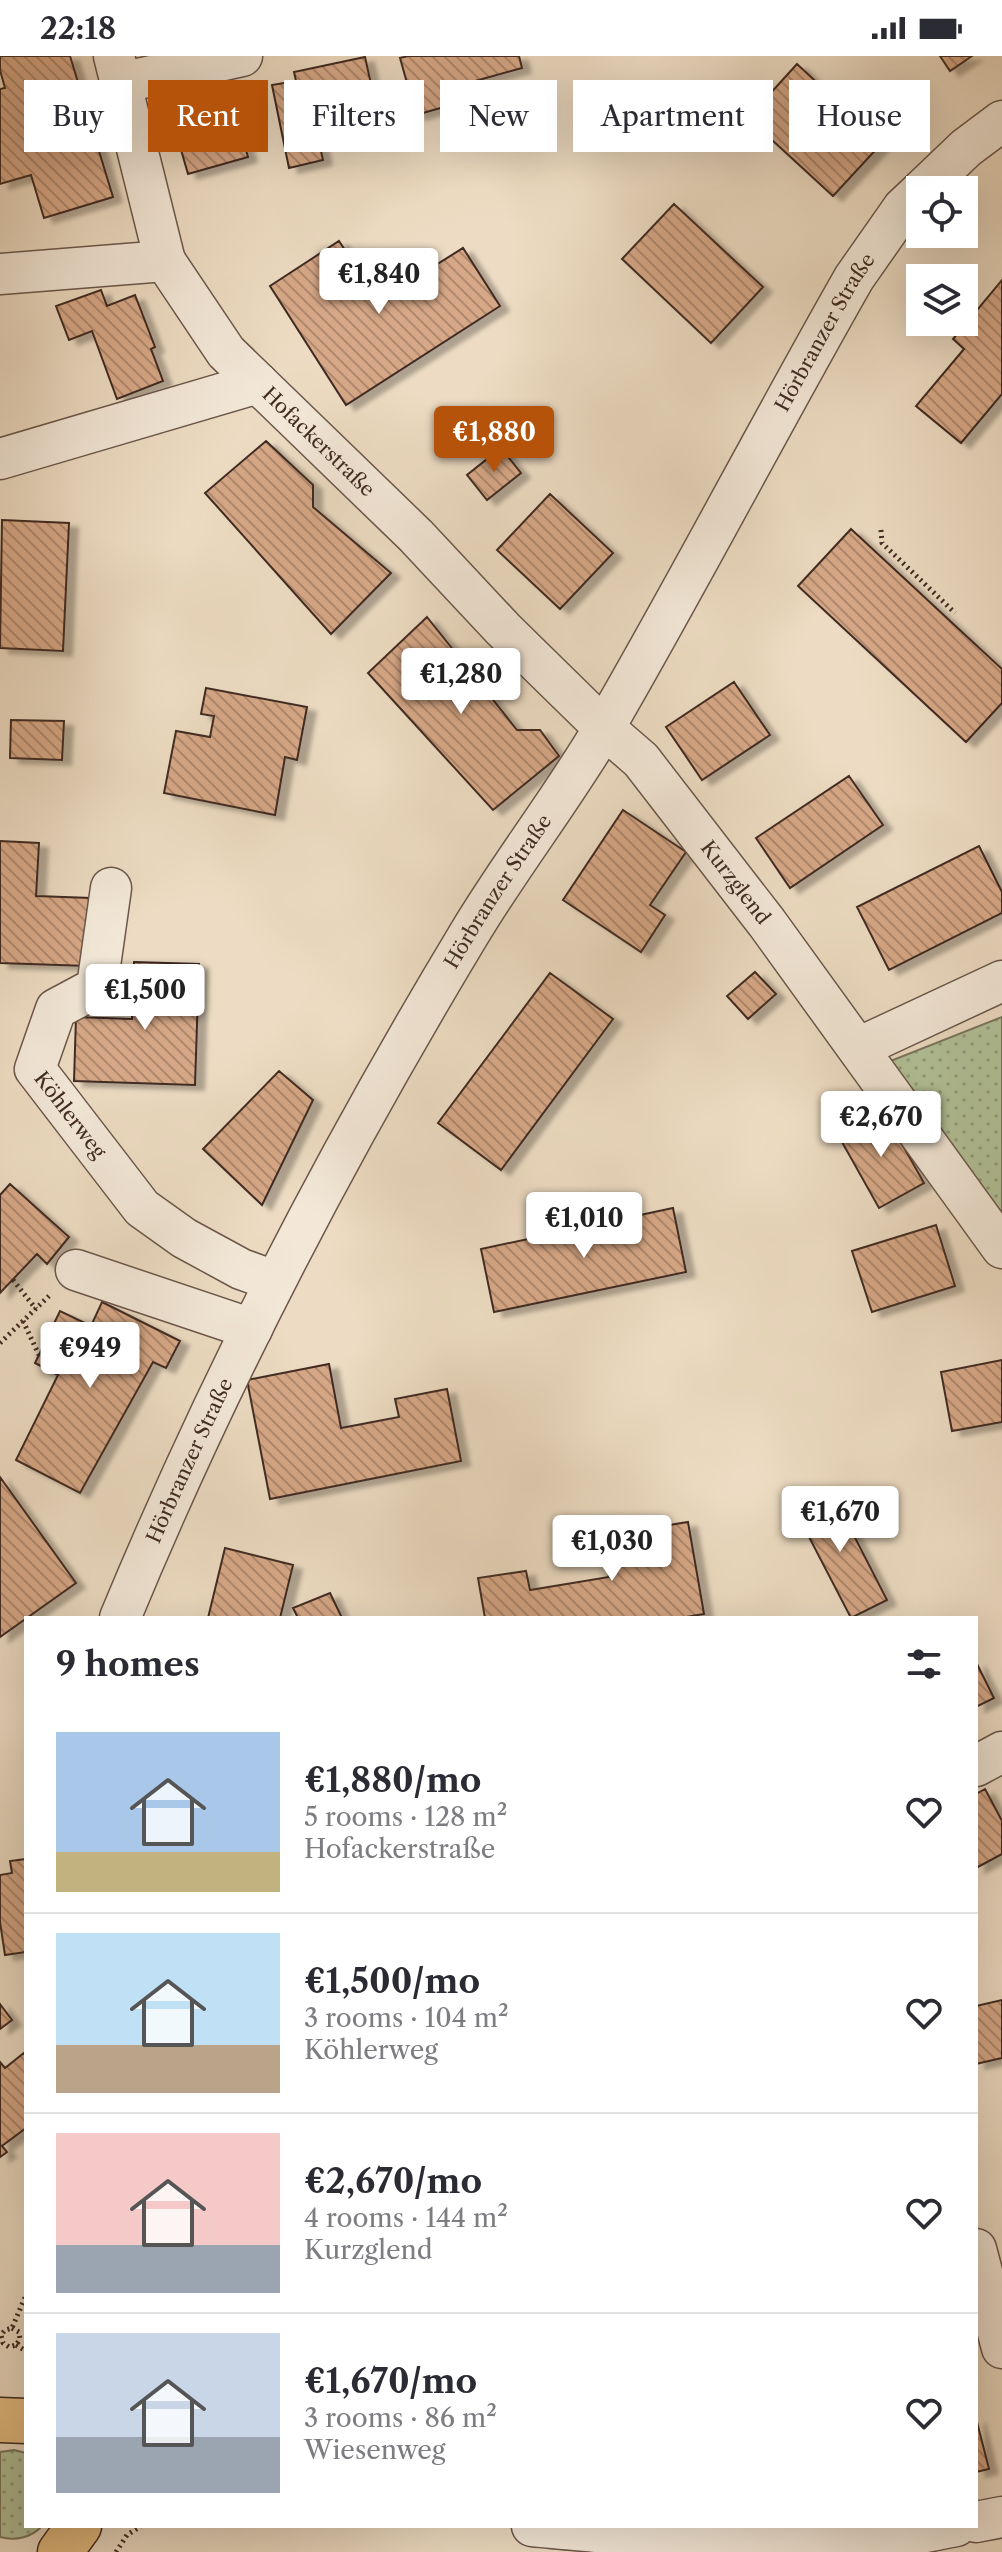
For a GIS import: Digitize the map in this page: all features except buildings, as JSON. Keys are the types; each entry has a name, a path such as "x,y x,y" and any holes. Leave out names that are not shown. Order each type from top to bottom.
{"main road":[{"path":"0,2420 24,2421"}],"street":[{"path":"117,70 242,56"},
{"name":"Hofackerstraße","path":"117,70 165,261 226,352 416,536 503,629 604,728"},
{"name":"Hörbranzer Straße","path":"937,176 966,148 1002,121"},
{"name":"Hörbranzer Straße","path":"121,1616 149,1547 274,1281 397,1056 464,942 604,728 854,278 906,205"},
{"path":"0,274 165,261"},
{"path":"0,459 258,383"},
{"name":"Kurzglend","path":"604,728 641,760 767,923 1002,1248"},
{"name":"Köhlerweg","path":"111,888 97,987 56,1009 35,1069 142,1208 184,1238 241,1269 274,1281"},
{"path":"858,1048 1002,981"},
{"path":"76,1270 252,1329"},
{"path":"978,1765 1002,1752"},
{"path":"978,2257 1002,2348"},
{"path":"978,2522 1002,2517"},
{"path":"554,2528 711,2542 831,2535 877,2540 945,2528"}],"path":[{"path":"881,530 882,543 955,613"},
{"path":"0,1343 76,1270"},
{"path":"13,1280 36,1309"},
{"path":"23,1321 39,1355"},
{"path":"12,2328 24,2300"},
{"path":"12,2328 19,2332 20,2339 16,2345 9,2347 1,2344 1,2335 12,2328"},
{"path":"16,2345 24,2350"},
{"path":"116,2552 127,2535 138,2528"}],"green space":[{"path":"1002,1017 1002,1216 888,1062"},
{"path":"0,2452 24,2452 24,2528 40,2528 22,2538 0,2537"}]}
